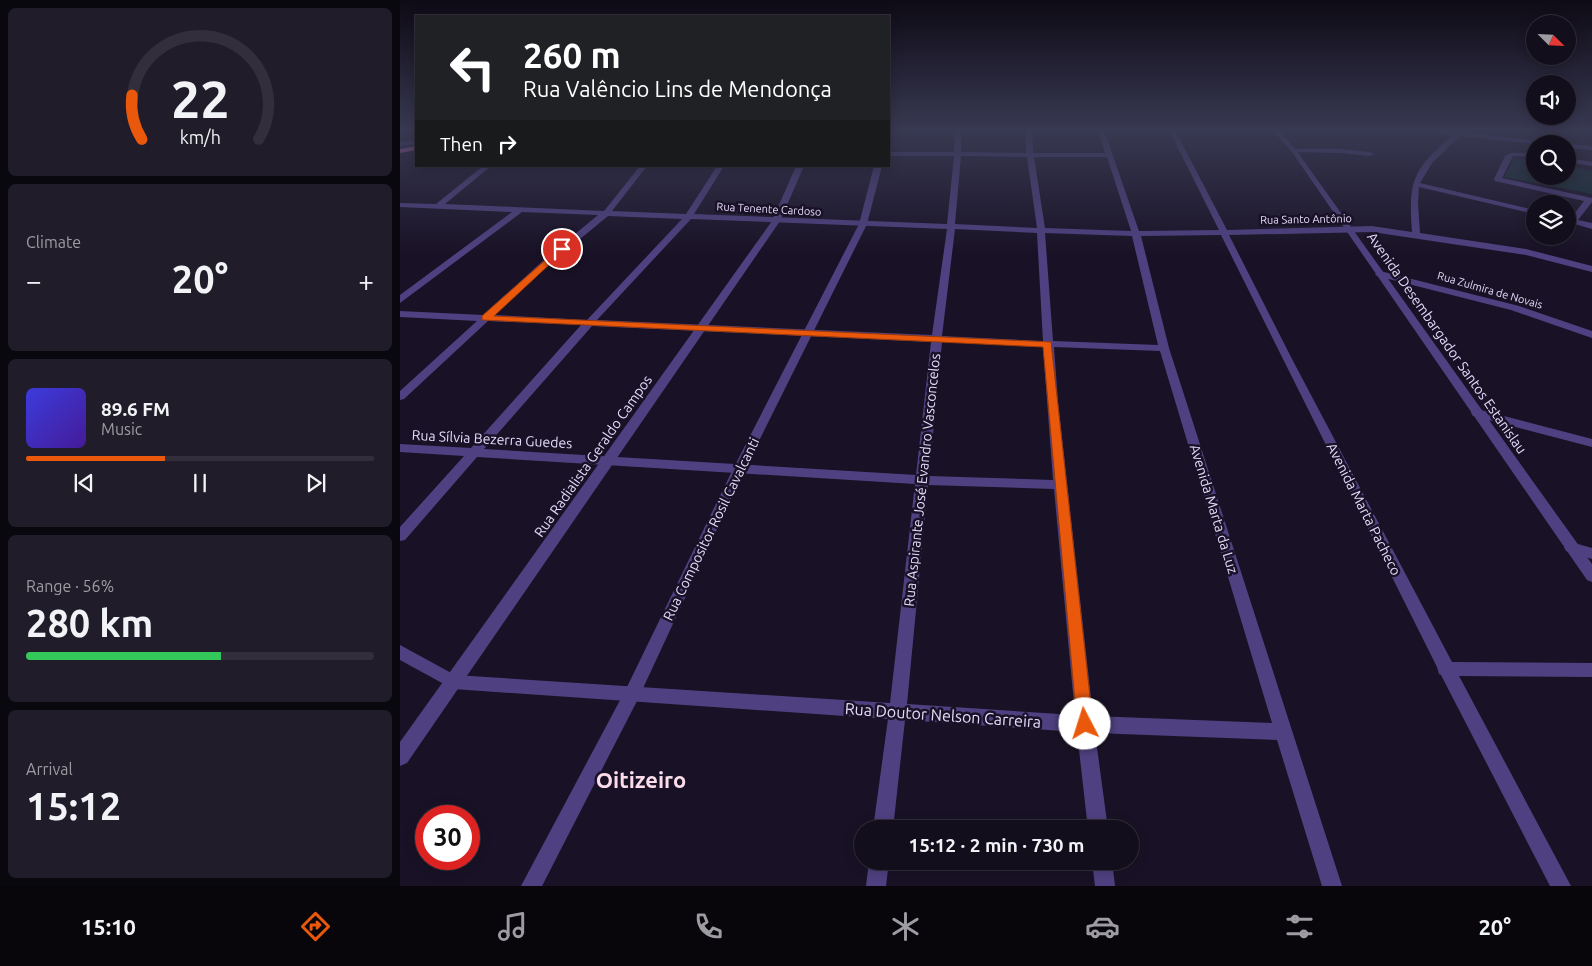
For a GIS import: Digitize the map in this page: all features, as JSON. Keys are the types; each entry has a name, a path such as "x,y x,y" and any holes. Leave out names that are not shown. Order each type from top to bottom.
{"street":[{"path":"438,206 481,171"},
{"path":"400,397 549,260 606,213 640,171"},
{"path":"400,536 589,323 688,216 717,171"},
{"name":"Rua Radialista Geraldo Campos","path":"400,757 776,221 798,171"},
{"name":"Rua Compositor Rosil Cavalcanti","path":"531,886 632,694 739,469 863,224 877,171"},
{"name":"Rua Aspirante José Evandro Vasconcelos","path":"884,820 898,712 956,171"},
{"path":"1033,171 1039,201 1048,344 1085,724 1097,820"},
{"name":"Avenida Marta da Luz","path":"1116,171 1136,234 1164,348 1332,886"},
{"name":"Avenida Marta Pacheco","path":"1194,171 1226,233 1285,356 1445,669 1561,886"},
{"name":"Avenida Desembargador Santos Estanislau","path":"1308,171 1592,576"},
{"path":"1416,235 1414,195 1416,184 1424,171"},
{"path":"1500,171 1497,177 1505,182 1591,200"},
{"path":"1416,184 1526,210"},
{"path":"1576,215 1591,200"},
{"name":"Rua Tenente Cardoso","path":"400,205 1136,234"},
{"path":"400,300 521,209"},
{"path":"1576,222 1592,226"},
{"name":"Rua Santo Antônio","path":"1136,234 1372,229 1526,252 1592,269"},
{"name":"Rua Zulmira de Novais","path":"1380,274 1515,308 1592,335"},
{"path":"400,314 1164,348"},
{"path":"1477,413 1592,443"},
{"name":"Rua Sílvia Bezerra Guedes","path":"400,448 922,480 1062,485"},
{"path":"1571,547 1592,554"},
{"path":"400,652 453,682"},
{"path":"1445,669 1592,670"},
{"name":"Rua Doutor Nelson Carreira","path":"453,682 1085,724 1284,732"},
{"path":"876,886 878,870"},
{"path":"1103,870 1105,886"}],"green space":[{"path":"1507,171 1526,171 1526,181 1504,177"},
{"path":"1576,171 1592,171 1592,194 1545,185 1576,185"}],"district":[{"name":"Oitizeiro","path":"641,779"}],"route":[{"path":"562,249 486,318 1048,344 1052,401 1085,724"}]}
